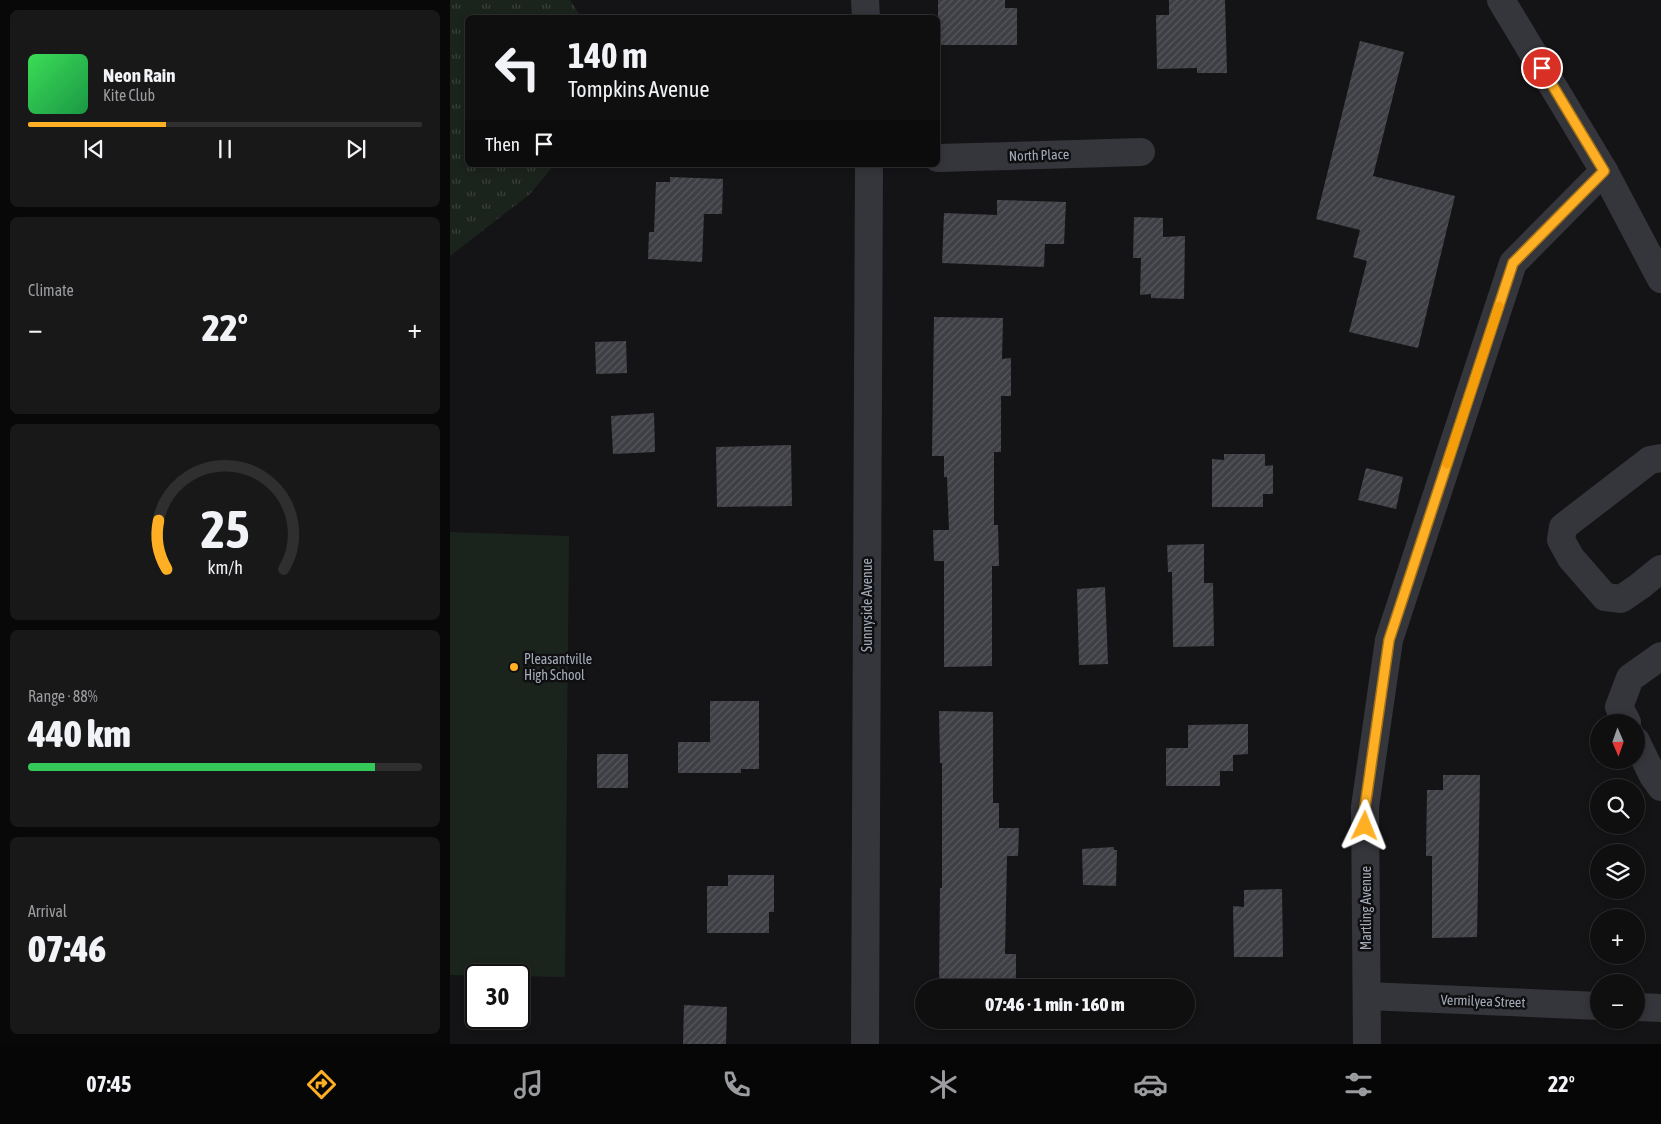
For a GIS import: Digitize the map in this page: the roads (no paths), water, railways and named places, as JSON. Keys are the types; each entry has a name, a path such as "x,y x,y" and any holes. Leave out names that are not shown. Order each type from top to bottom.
{"street":[{"path":"865,0 866,15"},
{"path":"1502,0 1604,171 1661,279"},
{"name":"North Place","path":"940,158 1141,152"},
{"name":"Sunnyside Avenue","path":"865,1044 869,167"},
{"name":"Martling Avenue","path":"1367,1044 1365,807 1389,640 1513,263 1604,171"},
{"path":"1661,458 1650,460 1563,527 1561,540 1572,558 1605,597 1621,599 1661,569"},
{"path":"1623,714 1619,707 1630,678 1661,656"},
{"path":"1645,758 1657,781"},
{"name":"Vermilyea Street","path":"1367,996 1590,1006"},
{"path":"1645,1007 1661,1008"}],"place":[{"name":"Pleasantville High School","path":"514,667"}]}
